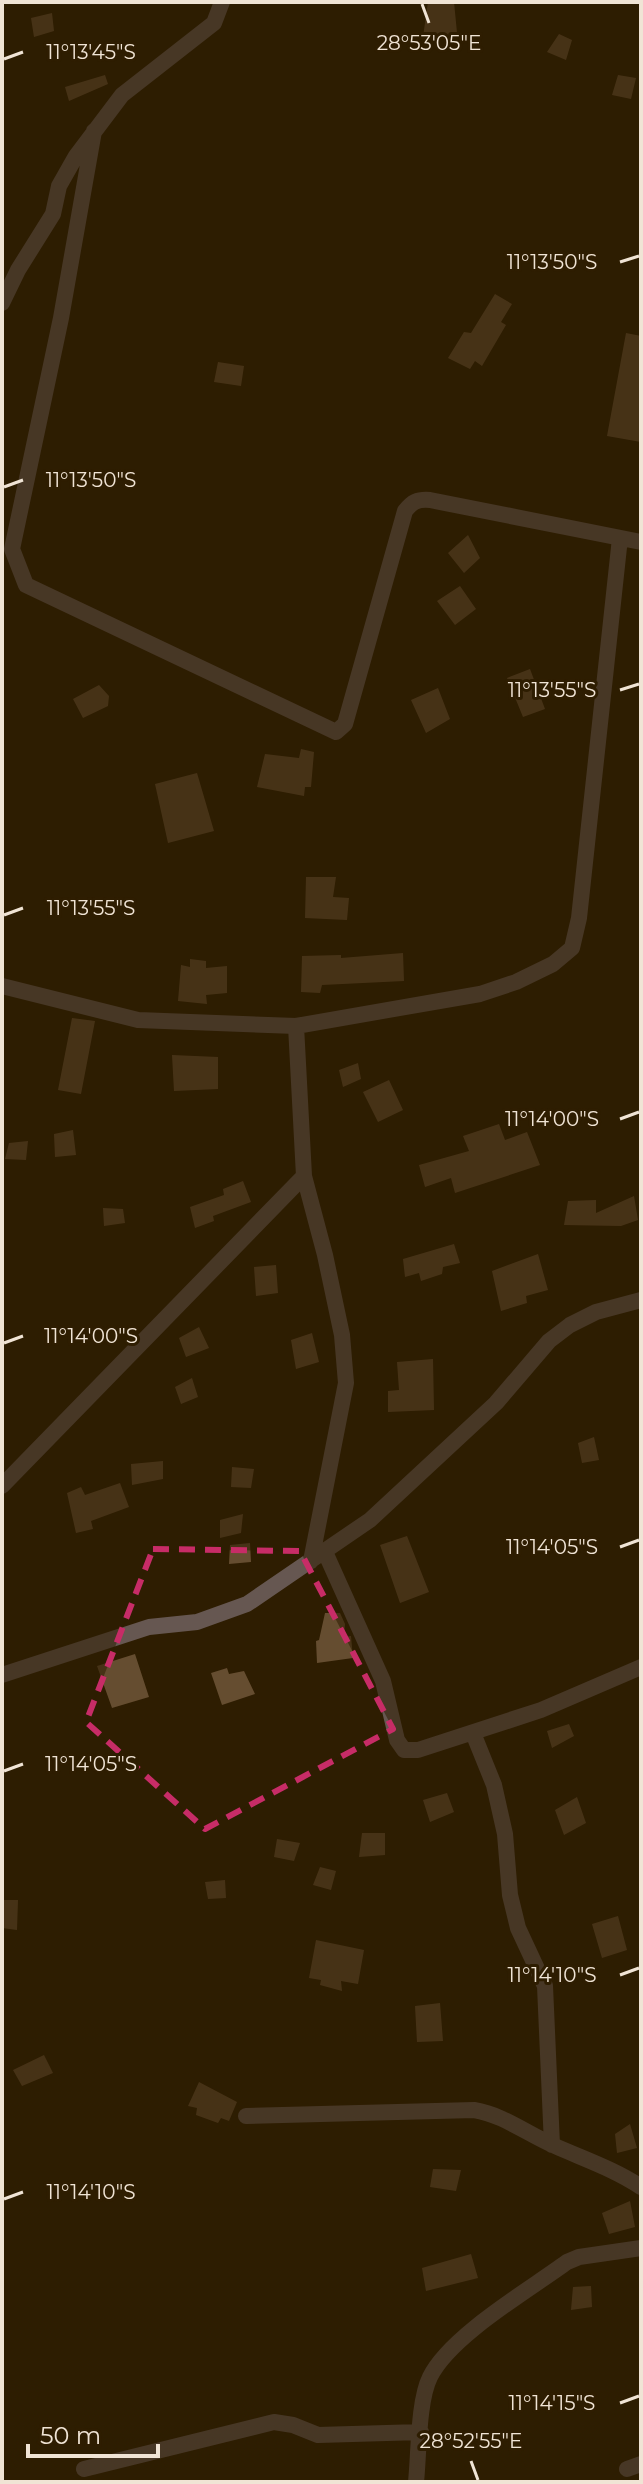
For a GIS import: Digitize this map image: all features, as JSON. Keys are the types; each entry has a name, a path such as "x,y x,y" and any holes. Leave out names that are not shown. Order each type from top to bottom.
{"street":[{"path":"2,303 18,270 53,214 59,186 94,131 122,95 214,23 222,2"},
{"path":"94,131 61,318 12,549 26,585 336,732 345,724 405,511 411,503 419,499 430,500 641,542"},
{"path":"2,986 138,1020 296,1026 480,994 516,982 553,964 572,948 579,918 620,538"},
{"path":"296,1026 304,1176 342,1335 346,1383 318,1556 383,1681 397,1740 404,1750 418,1750 541,1710 641,1667"},
{"path":"2,1486 304,1176"},
{"path":"2,1675 149,1627 197,1622 247,1604 370,1520 496,1403 549,1341 570,1325 596,1312 641,1300"},
{"path":"473,1733 494,1785 505,1834 510,1895 518,1928 545,1986 552,2145"},
{"path":"246,2116 474,2110 494,2113 552,2145 624,2176 641,2187"},
{"path":"416,2482 421,2408 430,2377 455,2345 567,2262 579,2257 641,2248"},
{"path":"84,2469 274,2422 293,2425 318,2435 421,2432"}],"highlighted area":[{"path":"153,1549 300,1551 393,1729 205,1829 86,1722"}],"building":[{"path":"428,2 454,2 458,43 423,37"},
{"path":"52,13 54,31 34,37 31,18"},
{"path":"559,34 572,40 566,60 547,52"},
{"path":"105,75 108,84 69,101 65,87"},
{"path":"618,75 636,78 631,99 612,95"},
{"path":"495,294 512,304 501,322 506,325 482,366 475,361 470,369 448,358 464,332 471,333"},
{"path":"626,333 641,336 641,442 607,436"},
{"path":"218,362 244,366 241,386 214,382"},
{"path":"468,535 480,558 464,573 448,553"},
{"path":"460,586 476,609 455,625 437,601"},
{"path":"530,669 545,709 523,717 507,678"},
{"path":"99,685 109,696 108,706 83,718 73,699"},
{"path":"438,688 450,719 426,733 411,700"},
{"path":"301,749 314,752 311,787 305,787 304,796 257,787 265,754 299,758"},
{"path":"197,773 214,831 168,843 155,784"},
{"path":"306,877 336,877 333,897 349,898 347,920 305,918"},
{"path":"403,953 404,981 322,985 320,993 301,992 302,956 341,955 341,958"},
{"path":"190,959 206,961 206,968 227,966 227,993 206,995 207,1004 178,1001 181,965 190,967"},
{"path":"72,1018 95,1021 81,1094 58,1090"},
{"path":"172,1055 218,1057 218,1089 174,1091"},
{"path":"358,1063 361,1079 343,1087 339,1070"},
{"path":"389,1080 403,1110 378,1122 363,1092"},
{"path":"499,1124 505,1140 527,1132 540,1165 455,1193 451,1178 425,1187 419,1165 469,1151 463,1136"},
{"path":"73,1130 76,1155 55,1157 54,1134"},
{"path":"28,1141 26,1160 5,1159 9,1143"},
{"path":"243,1181 251,1202 213,1216 214,1221 195,1228 190,1207 224,1195 223,1189"},
{"path":"634,1196 638,1220 621,1226 564,1225 568,1201 596,1200 596,1213"},
{"path":"103,1208 123,1209 125,1223 104,1226"},
{"path":"454,1244 460,1263 443,1267 442,1274 421,1281 419,1273 405,1277 403,1259"},
{"path":"538,1254 548,1290 526,1296 527,1303 501,1311 492,1271"},
{"path":"276,1265 278,1293 256,1296 254,1267"},
{"path":"199,1327 209,1348 186,1357 179,1338"},
{"path":"312,1333 319,1362 296,1369 291,1340"},
{"path":"433,1359 434,1410 388,1412 388,1391 399,1390 397,1362"},
{"path":"192,1378 198,1397 181,1404 175,1387"},
{"path":"594,1437 599,1460 582,1463 578,1443"},
{"path":"163,1461 163,1479 132,1485 131,1464"},
{"path":"232,1467 254,1469 251,1488 231,1487"},
{"path":"120,1483 129,1507 91,1521 93,1529 76,1533 67,1493 81,1487 85,1495"},
{"path":"243,1514 241,1533 220,1538 220,1520"},
{"path":"407,1536 429,1592 400,1603 380,1545"},
{"path":"250,1543 251,1562 229,1564 230,1545"},
{"path":"325,1613 340,1613 345,1624 344,1637 351,1636 353,1658 317,1663 316,1641 319,1640"},
{"path":"135,1654 149,1697 112,1708 97,1666"},
{"path":"227,1668 229,1674 244,1671 255,1694 222,1705 211,1673"},
{"path":"569,1724 574,1736 552,1748 547,1731"},
{"path":"447,1793 454,1812 430,1822 423,1800"},
{"path":"577,1797 586,1823 564,1835 555,1810"},
{"path":"362,1833 385,1833 385,1855 359,1857"},
{"path":"277,1839 300,1843 294,1861 274,1857"},
{"path":"320,1867 336,1871 331,1890 313,1885"},
{"path":"225,1880 226,1898 208,1899 205,1882"},
{"path":"2,1900 18,1900 17,1930 2,1928"},
{"path":"618,1916 627,1950 602,1958 592,1924"},
{"path":"316,1940 364,1950 358,1984 341,1981 342,1991 320,1985 321,1980 309,1978"},
{"path":"440,2003 443,2041 417,2042 415,2006"},
{"path":"44,2055 53,2073 22,2086 13,2070"},
{"path":"199,2082 237,2102 229,2121 221,2118 218,2123 196,2115 197,2108 188,2106"},
{"path":"630,2124 637,2148 617,2153 615,2134"},
{"path":"433,2169 461,2170 456,2191 430,2187"},
{"path":"630,2201 635,2227 609,2234 602,2213"},
{"path":"471,2254 478,2278 426,2291 422,2268"},
{"path":"591,2286 592,2307 571,2310 573,2287"}]}
